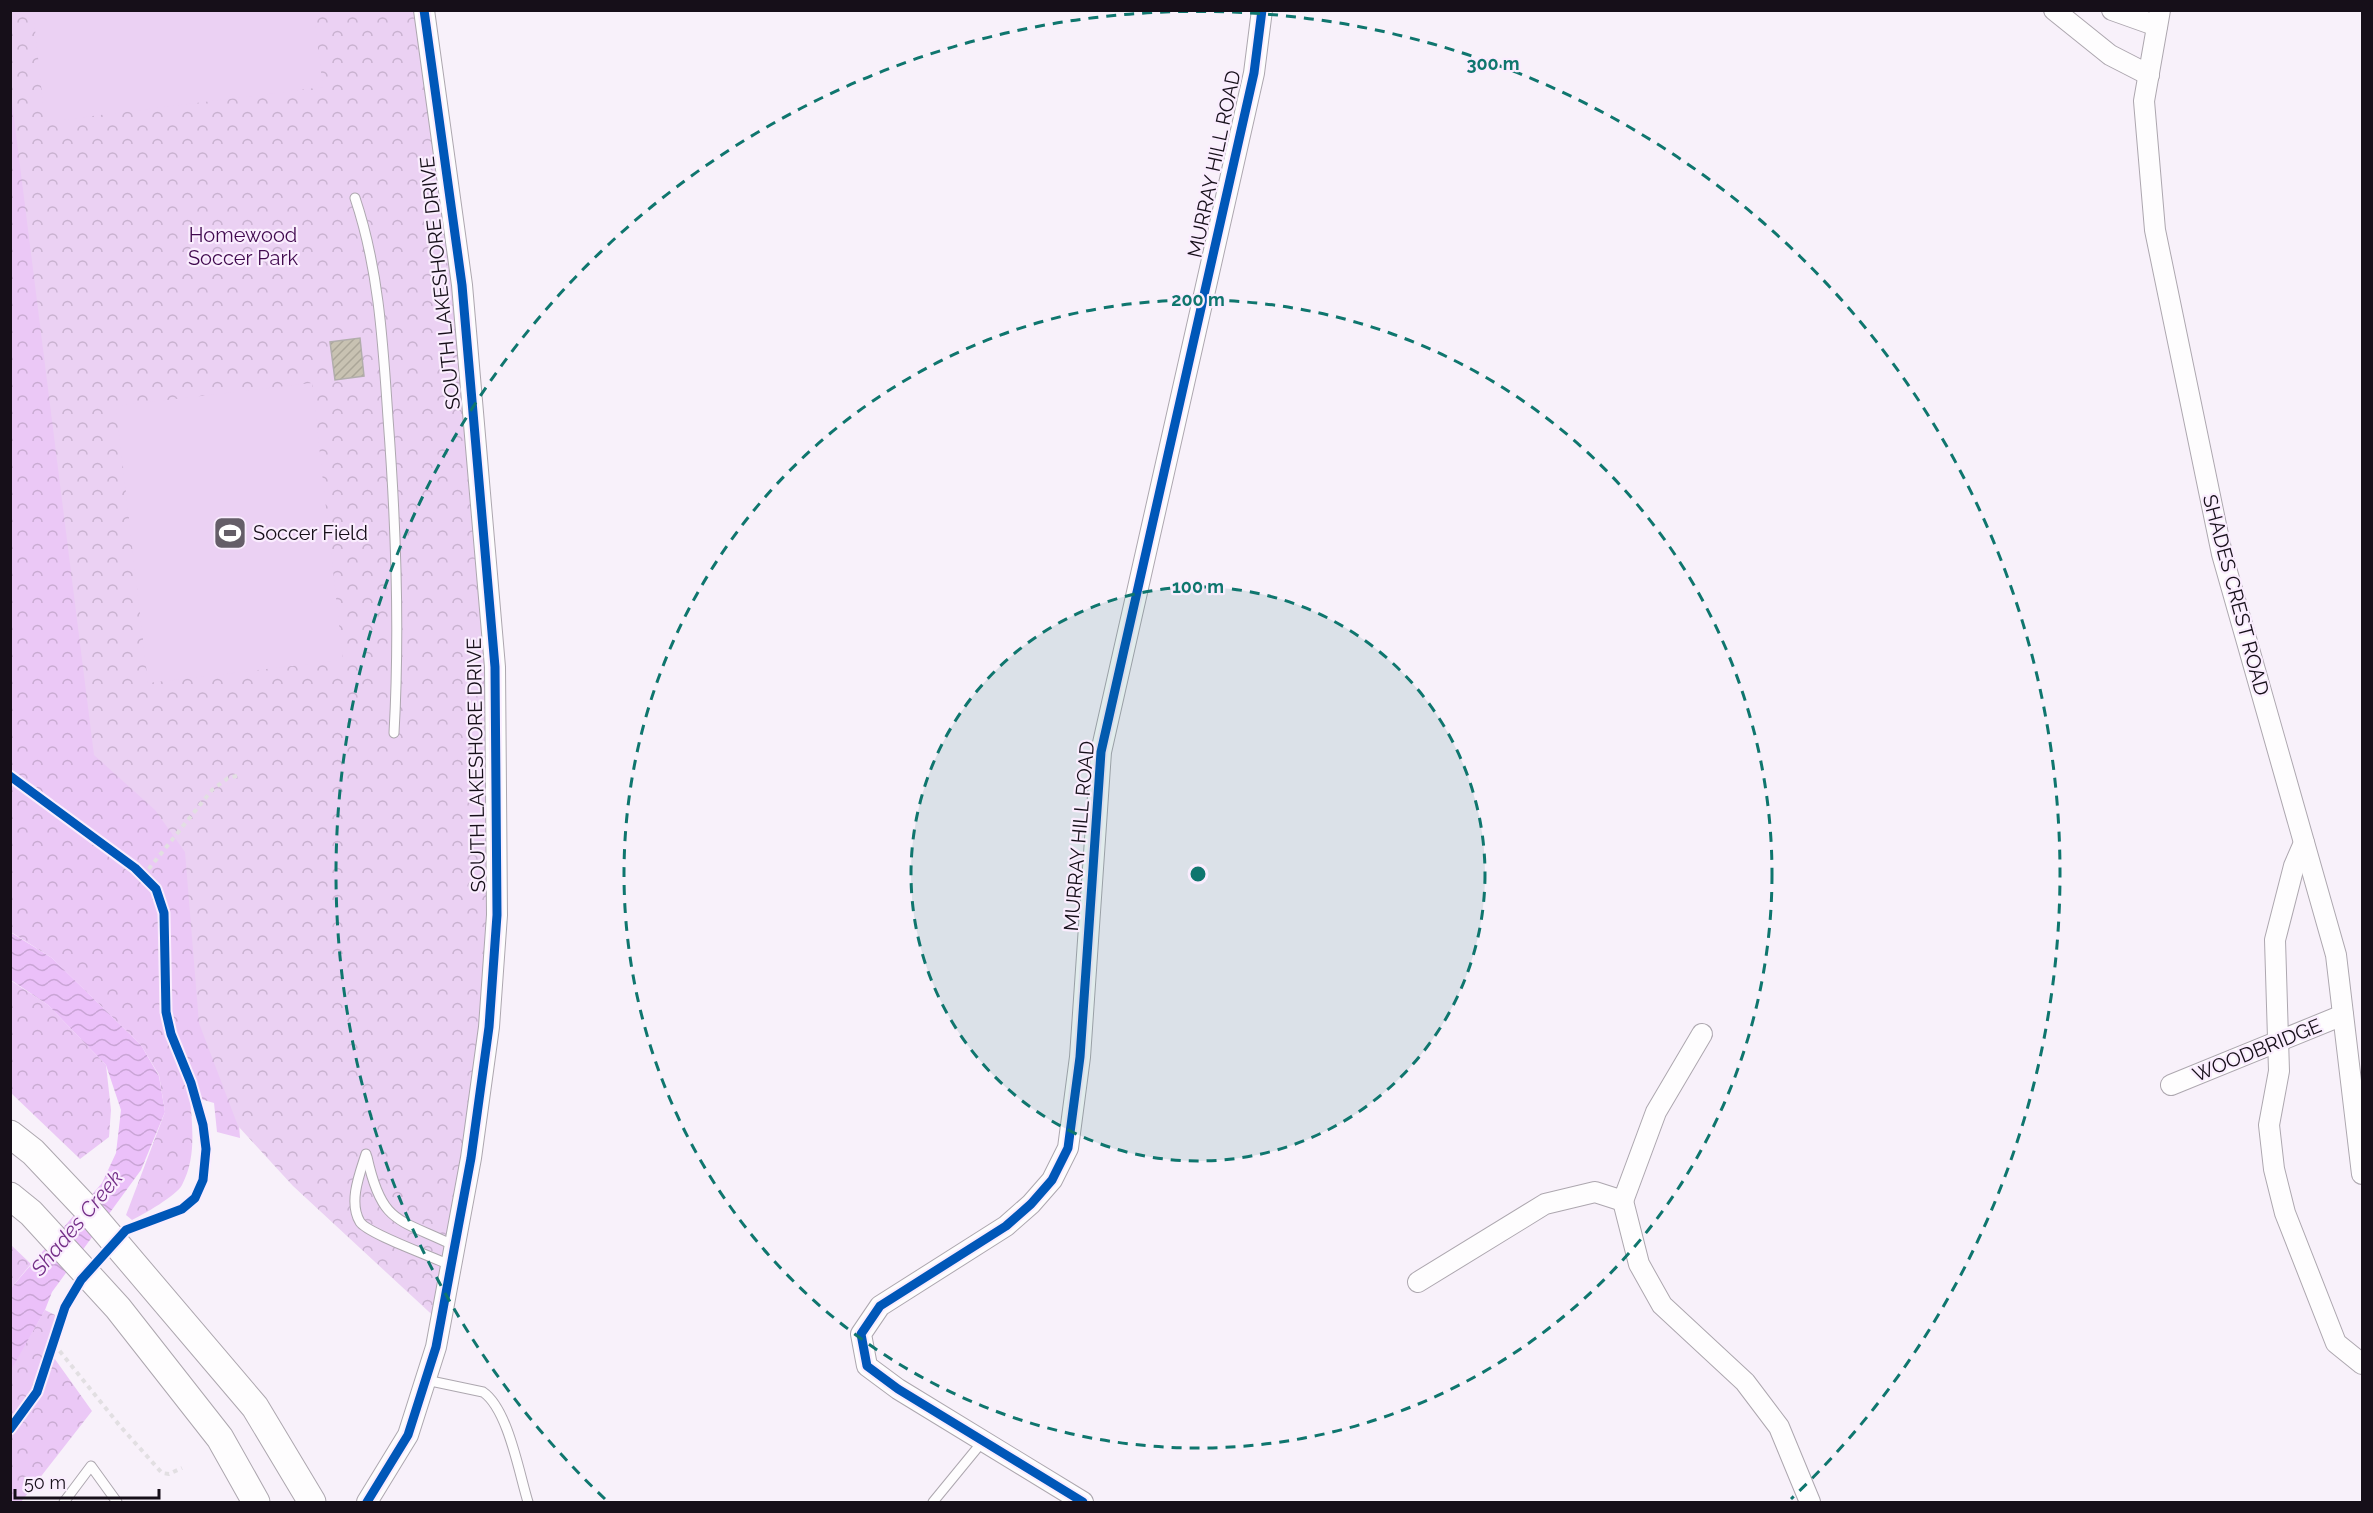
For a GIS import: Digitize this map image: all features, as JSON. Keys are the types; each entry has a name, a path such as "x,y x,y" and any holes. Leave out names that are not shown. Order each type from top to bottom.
{"main road":[{"path":"10,1134 53,1173 142,1271 255,1407 312,1503"},
{"path":"10,1196 39,1221 118,1308 220,1438 256,1503"}],"street":[{"name":"SOUTH LAKESHORE DRIVE","path":"367,1503 408,1435 436,1347 471,1158 490,1017 496,915 495,667 462,285 424,10"},
{"name":"MURRAY HILL ROAD","path":"1083,1503 898,1389 867,1366 861,1334 880,1306 1006,1226 1031,1204 1052,1180 1068,1148 1080,1057 1101,752 1254,73 1262,10"},
{"path":"2054,10 2110,55 2149,75"},
{"path":"2112,10 2159,18"},
{"name":"SHADES CREST ROAD","path":"2159,18 2144,101 2155,230 2222,554 2336,955 2362,1165"},
{"path":"2304,843 2294,866 2275,940 2279,1071 2269,1125 2274,1169 2285,1214 2336,1343 2362,1364"},
{"name":"WOODBRIDGE","path":"2171,1085 2343,1015"},
{"path":"1702,1034 1656,1112 1623,1201 1639,1264 1662,1305 1744,1382 1779,1427 1810,1503"},
{"path":"1418,1282 1545,1204 1595,1192 1623,1201"}],"lane":[{"path":"355,198 367,233 383,341 397,607 394,733"},
{"path":"452,1266 376,1233 360,1222 357,1210 357,1183 366,1154 378,1196 387,1210 398,1219 455,1246"},
{"path":"426,1380 483,1392 490,1396 504,1422 528,1503"},
{"path":"933,1503 983,1441"},
{"path":"64,1503 91,1466 117,1503"}],"path":[{"path":"143,876 212,790 228,778 240,775"},
{"path":"135,868 151,883"},
{"path":"51,1354 55,1339"},
{"path":"55,1339 120,1426 162,1473 169,1474 182,1468"}],"green space":[{"path":"10,11 187,768 236,1081 240,1138 217,1132 214,1103 190,1096 192,1152 182,1185 167,1199 132,1220 126,1215 165,1112 159,1075 141,1045 52,958 11,932"},
{"name":"Homewood Soccer Park","path":"10,11 426,11 455,229 496,750 484,1066 441,1323 293,1186 238,1126 199,1023 185,852 155,810 94,755 11,94"},
{"path":"33,11 313,11 323,87 45,122"},
{"name":"Soccer Field","path":"312,383 343,660 148,683 116,406"},
{"path":"10,980 48,1005 106,1065 111,1110 109,1137 80,1159 11,1093"},
{"path":"10,1244 31,1264 11,1288 10,1288"},
{"path":"45,1310 55,1315 52,1355 92,1411 21,1502 11,1502 10,1370"}],"water":[{"name":"Shades Creek","path":"10,932 52,958 141,1045 159,1076 165,1112 141,1170 52,1292 45,1310 11,1370 11,1288 102,1183 116,1153 121,1110 106,1065 48,1005 11,980"}],"building":[{"path":"360,338 364,376 335,380 330,342"}],"cycle path":[{"path":"367,1502 408,1435 436,1347 471,1158 489,1027 497,915 495,667 462,285 424,10"},
{"path":"1083,1502 898,1389 867,1366 861,1334 880,1306 1006,1226 1031,1204 1052,1180 1068,1148 1080,1057 1101,752 1254,73 1262,10"},
{"path":"10,776 135,868 156,889 164,913 166,1012 171,1034 191,1083 203,1125 206,1149 203,1180 195,1198 182,1209 126,1230 81,1280 65,1307 37,1392 10,1429"}],"place":[{"name":"Soccer Field","path":"230,533"}]}
